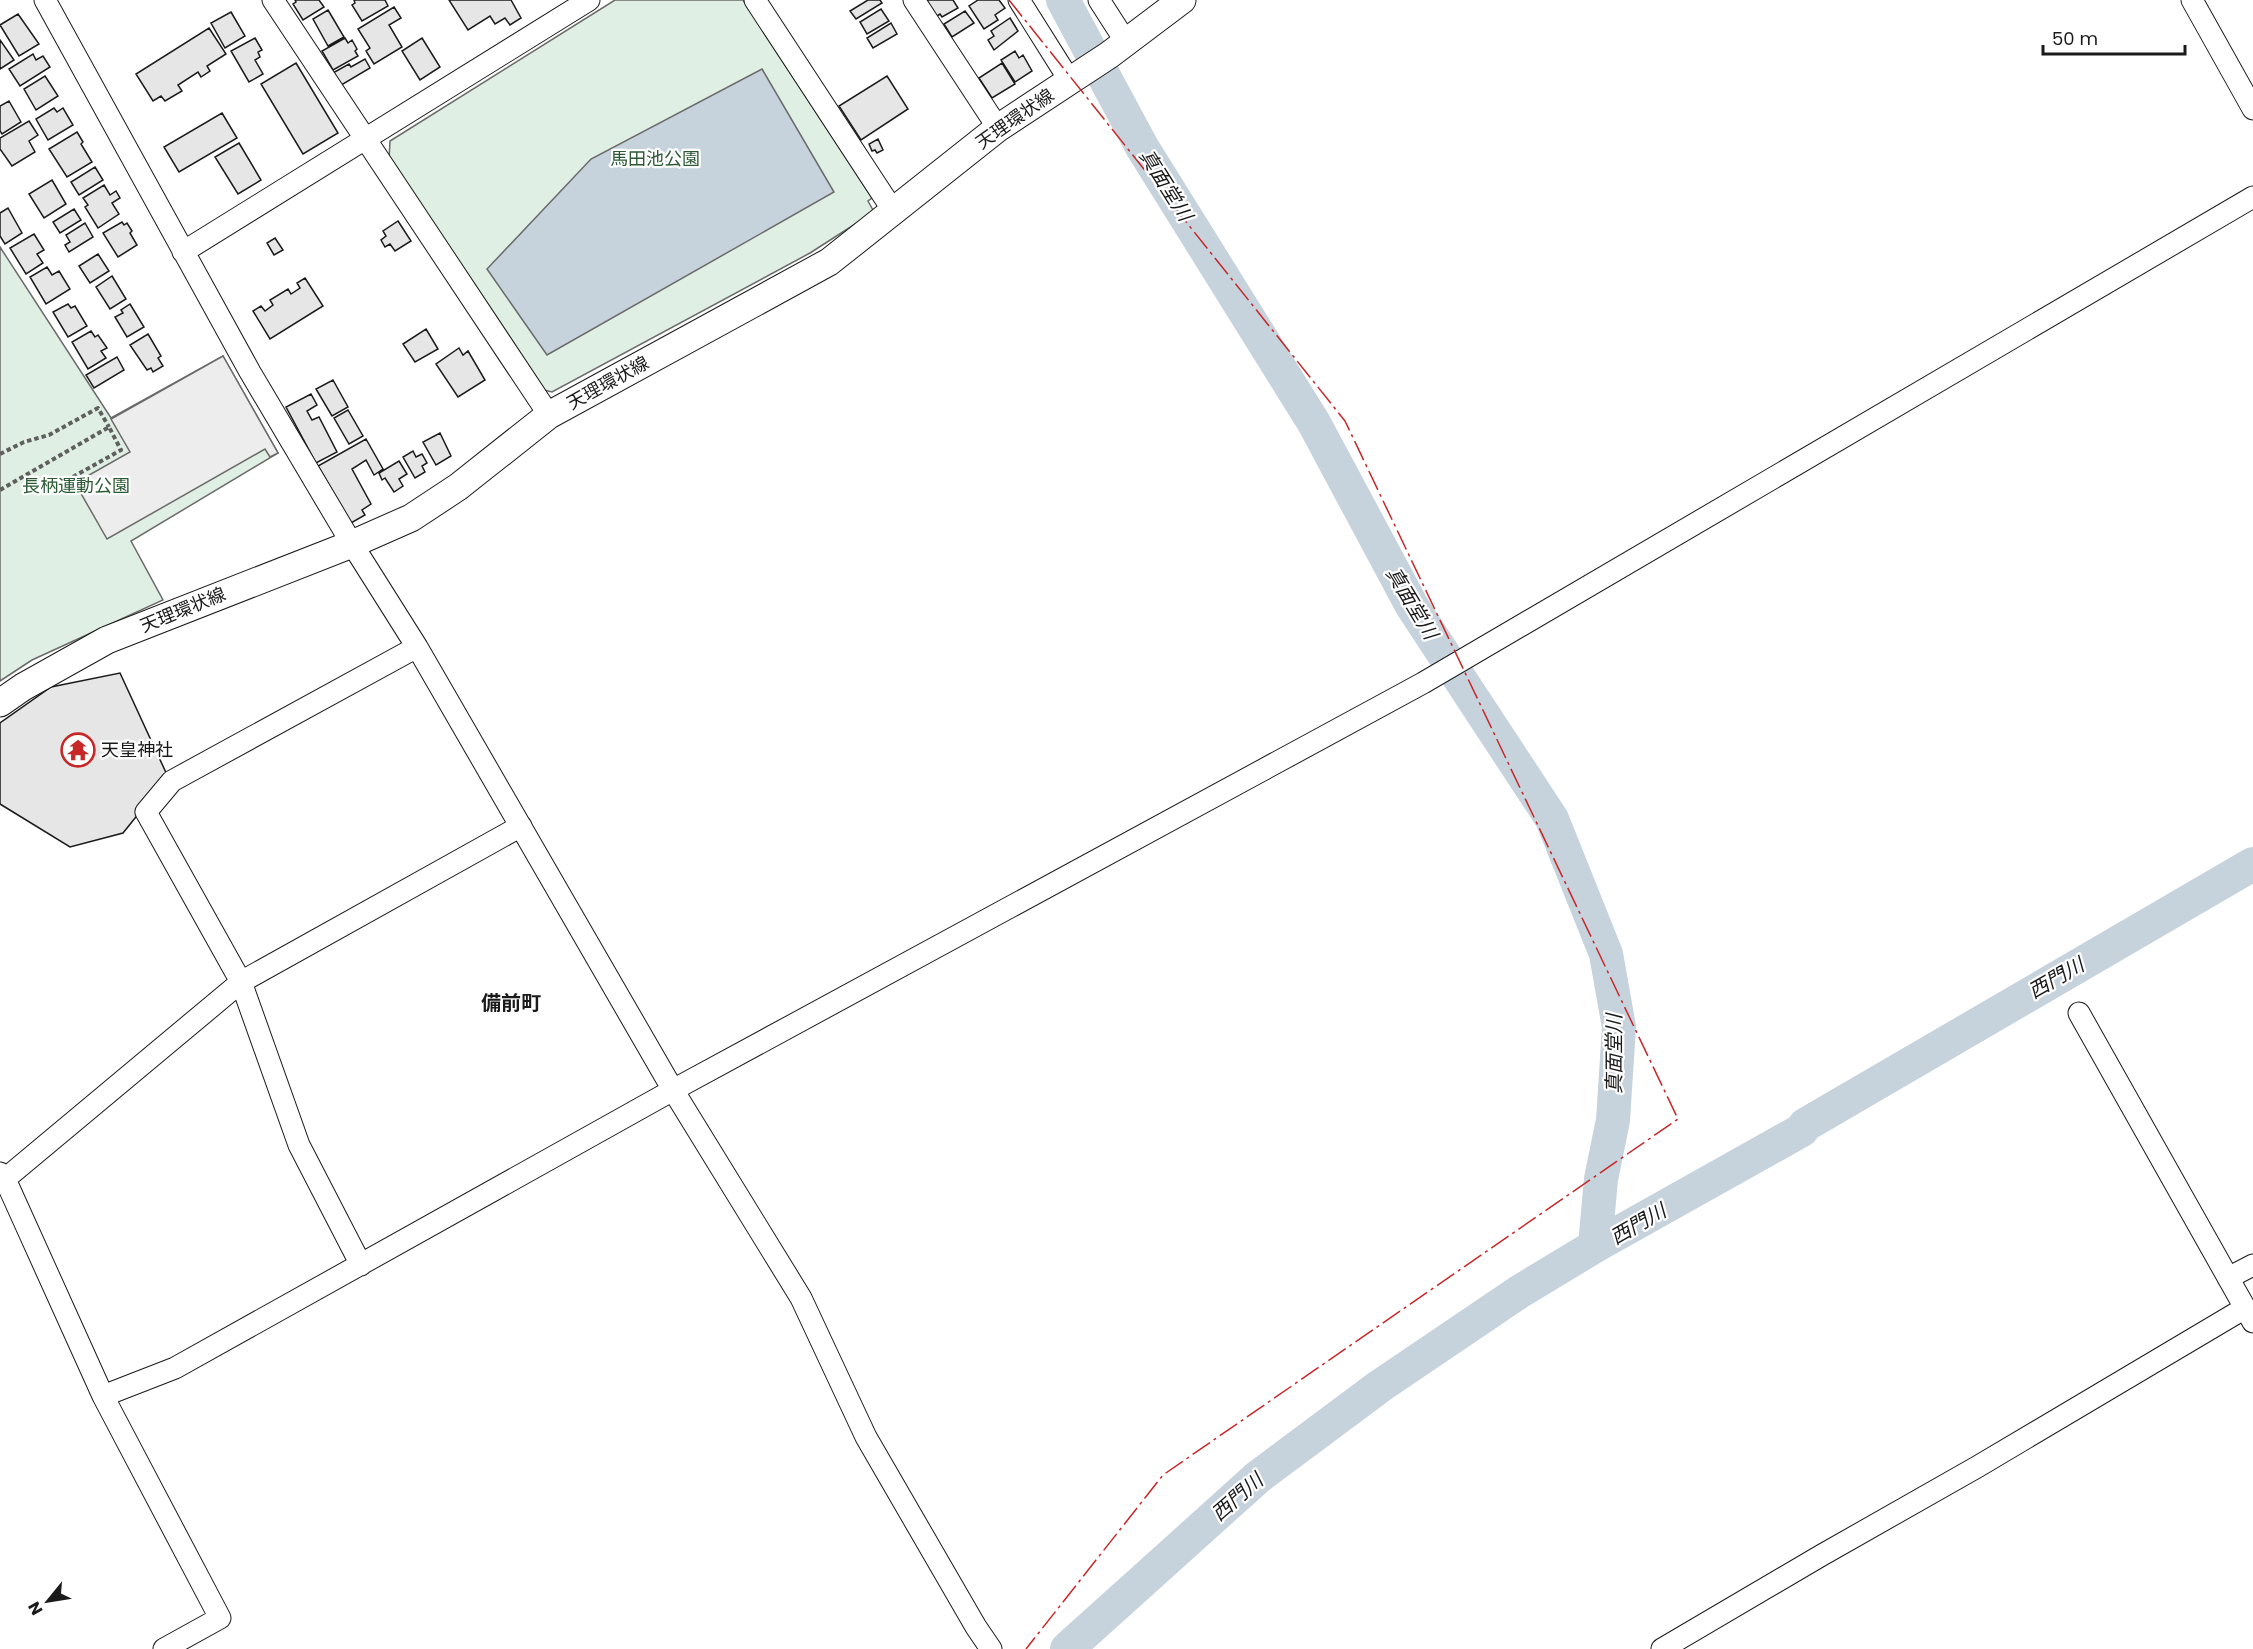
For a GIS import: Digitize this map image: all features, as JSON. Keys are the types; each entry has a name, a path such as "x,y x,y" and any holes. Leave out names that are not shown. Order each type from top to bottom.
{"main road":[{"name":"天理環状線","path":"0,703 107,640 352,544 411,518 458,487 549,415 829,262 998,128 1118,49 1182,0"}],"street":[{"path":"45,0 250,372 352,544 417,647 674,1090 801,1298 866,1437 991,1649"},
{"path":"273,0 549,415"},
{"path":"183,252 589,0"},
{"path":"755,0 894,212"},
{"path":"914,0 998,128"},
{"path":"1018,0 1075,78"},
{"path":"1099,0 1118,49"},
{"path":"2192,0 2253,109"},
{"path":"103,1396 175,1368 674,1090 1423,683 2253,197"},
{"path":"361,1265 299,1145 241,981 146,812 172,781 417,647"},
{"path":"164,1649 220,1618 103,1396 2,1176 241,981 521,826"},
{"path":"1662,1649 1822,1555 2249,1315 2079,1013"},
{"path":"2228,1278 2253,1264"}],"path":[{"path":"0,454 24,442 49,435 98,408 121,450 71,478"},
{"path":"0,490 109,427"}],"green space":[{"name":"馬田池公園","path":"615,0 743,0 872,198 868,201 874,212 810,253 552,392 540,389 389,160 390,141"},
{"name":"長柄運動公園","path":"0,247 111,418 223,356 278,453 131,541 163,600 32,660 0,681"}],"shaded area":[{"path":"762,69 834,192 547,355 487,269 591,159"},
{"path":"223,356 278,453 270,457 265,449 107,539 75,483 130,452 111,419"}],"building":[{"path":"295,0 319,0 324,7 303,20 293,4"},
{"path":"354,0 385,0 388,6 362,21 352,5 355,3"},
{"path":"449,0 511,0 521,18 510,25 505,18 495,24 490,16 468,30"},
{"path":"868,0 880,0 882,3 856,19 850,11"},
{"path":"928,0 953,0 958,8 942,17 940,14 932,19 923,3"},
{"path":"978,0 999,0 1005,8 995,15 998,20 984,29 969,6"},
{"path":"394,7 401,18 389,25 402,47 374,64 366,51 370,48 358,29"},
{"path":"881,9 889,21 867,34 860,22"},
{"path":"328,10 344,37 328,46 313,19"},
{"path":"965,11 974,23 952,37 944,24"},
{"path":"231,12 245,36 225,48 211,23"},
{"path":"18,14 39,44 19,56 0,25"},
{"path":"1010,18 1018,31 994,50 988,40 994,36 991,31"},
{"path":"891,23 897,34 873,48 867,38"},
{"path":"209,28 226,54 207,66 210,71 201,77 198,72 178,85 182,91 165,101 161,96 153,101 136,74"},
{"path":"255,38 262,50 258,52 260,57 255,60 263,74 249,82 231,51"},
{"path":"345,38 348,43 352,40 358,56 333,70 322,51"},
{"path":"422,38 440,67 420,80 402,51"},
{"path":"0,40 14,60 0,69"},
{"path":"1015,51 1019,58 1023,55 1032,71 1015,82 1001,60"},
{"path":"33,54 36,60 43,56 50,67 20,86 9,69"},
{"path":"365,59 370,68 338,87 331,74 349,64 351,67"},
{"path":"296,63 338,133 303,154 261,84"},
{"path":"1002,63 1015,84 992,98 979,78"},
{"path":"45,76 58,96 36,110 24,89"},
{"path":"887,76 908,109 861,140 839,106"},
{"path":"9,101 21,122 2,134 0,106"},
{"path":"54,108 57,112 63,108 73,125 48,140 36,119"},
{"path":"222,113 237,138 179,172 164,147"},
{"path":"29,121 38,135 29,141 35,152 12,166 0,149 0,138"},
{"path":"77,132 92,162 67,177 49,149"},
{"path":"878,139 883,150 877,153 875,150 872,151 869,144"},
{"path":"239,143 261,180 238,194 215,157"},
{"path":"95,167 103,180 79,195 71,182"},
{"path":"52,180 66,204 44,218 29,194"},
{"path":"104,185 110,195 116,191 120,198 112,203 119,214 98,228 85,207 88,205 83,198"},
{"path":"8,208 22,233 5,244 0,236 0,213"},
{"path":"74,209 81,220 60,233 53,222"},
{"path":"398,221 411,241 395,251 390,244 385,247 381,240 386,236 383,231"},
{"path":"122,222 124,225 127,223 137,245 118,257 103,233"},
{"path":"85,223 93,237 69,252 65,245 70,242 66,235"},
{"path":"34,234 44,250 37,254 43,263 26,274 10,248"},
{"path":"275,238 283,250 274,255 267,243"},
{"path":"98,254 109,271 90,283 79,266"},
{"path":"47,267 52,275 59,271 70,289 46,304 30,277"},
{"path":"112,276 126,299 110,309 96,287"},
{"path":"305,278 323,306 270,339 253,311 261,306 265,311 273,305 270,300 288,289 291,294 300,288 297,283"},
{"path":"68,304 71,308 75,306 87,326 68,337 53,312"},
{"path":"130,304 144,327 127,337 115,317 123,313 121,310"},
{"path":"426,329 438,349 415,362 403,344"},
{"path":"91,331 95,337 98,335 107,348 101,351 106,358 88,369 72,342"},
{"path":"148,334 161,356 158,358 163,366 153,372 151,368 147,370 130,345"},
{"path":"459,348 463,355 468,351 485,380 458,397 436,364"},
{"path":"117,357 124,370 94,388 86,375"},
{"path":"333,380 348,407 332,416 316,389"},
{"path":"311,394 317,405 307,411 312,420 319,417 337,452 316,463 286,407"},
{"path":"348,410 363,436 349,444 334,418"},
{"path":"440,433 451,456 436,465 423,442"},
{"path":"366,439 383,469 374,475 366,460 352,469 371,504 362,510 365,515 351,523 318,466"},
{"path":"413,451 416,457 422,454 427,463 422,466 425,472 415,478 403,457"},
{"path":"399,461 407,474 399,479 403,486 394,492 385,478 382,480 379,473"},
{"name":"天皇神社","path":"120,673 168,777 123,833 70,847 0,804 0,723 51,687"}],"waterway":[{"name":"真面堂川","path":"1063,0 1142,147 1314,423 1412,606 1552,819 1606,954 1619,1027 1613,1120 1601,1179 1595,1246"},
{"name":"西門川","path":"1067,1649 1258,1477 1380,1386 1519,1292 1595,1246 1802,1130 1805,1125 2253,864"}],"power":[{"path":"1009,0 1345,421 1678,1119 1163,1475 1026,1649"}],"place":[{"name":"天皇神社","path":"78,750"}],"district":[{"name":"備前町","path":"511,1003"}]}
